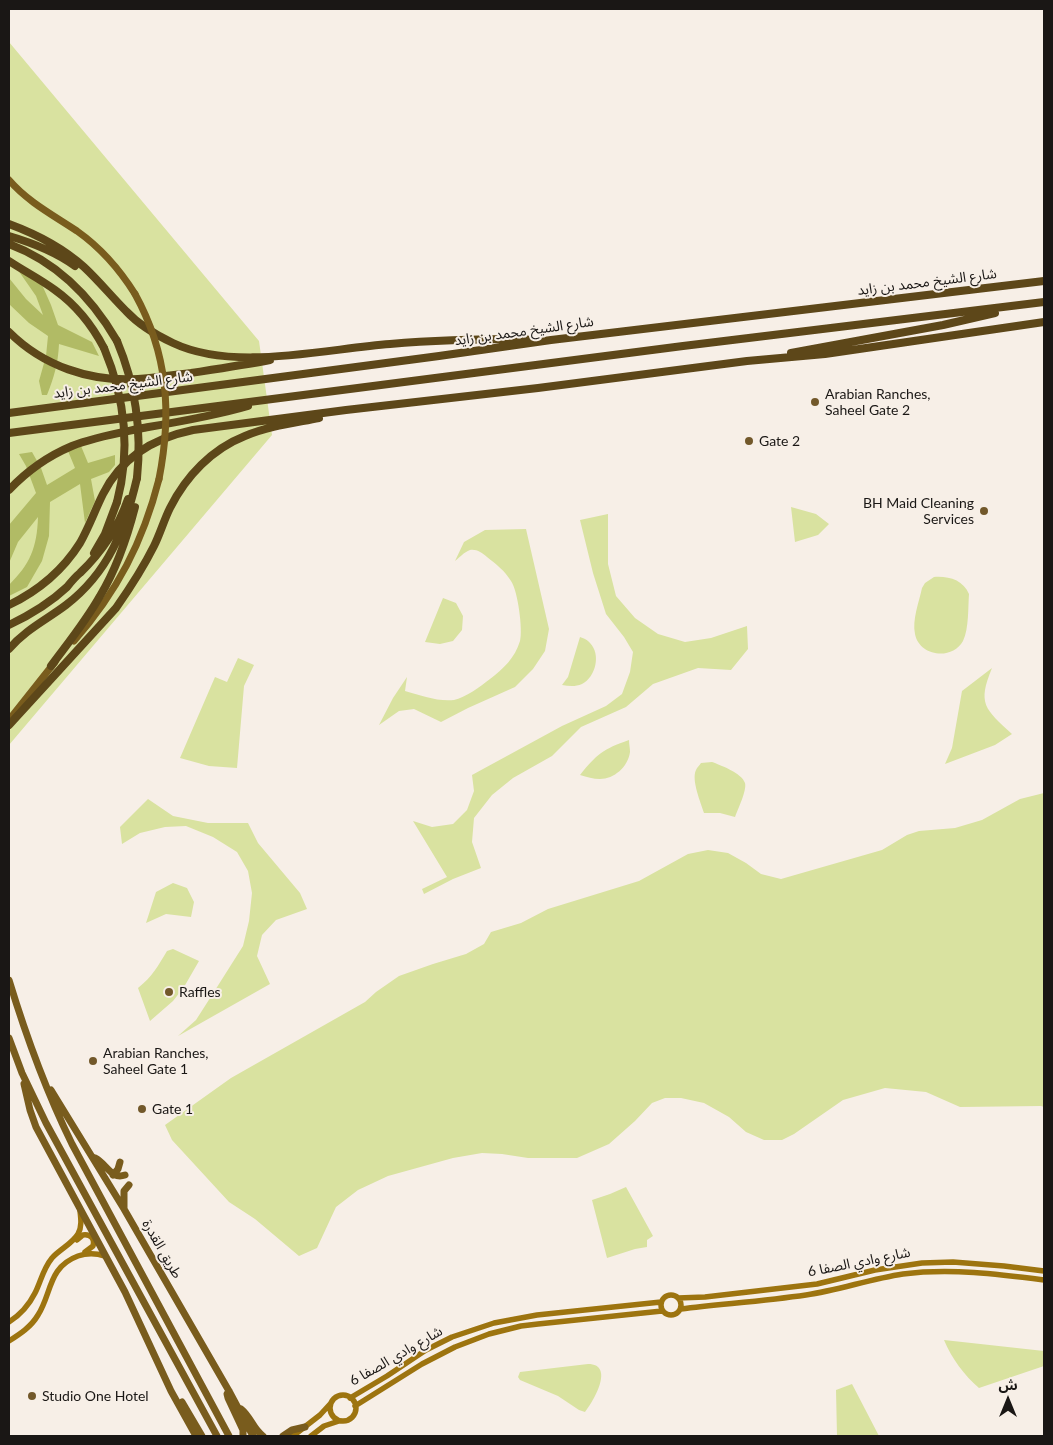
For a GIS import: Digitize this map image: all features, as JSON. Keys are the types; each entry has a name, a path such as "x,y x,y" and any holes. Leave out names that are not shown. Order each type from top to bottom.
{"highway":[{"path":"9,224 100,283 138,322 162,338 203,354 233,357 294,355"},
{"path":"9,236 32,239"},
{"path":"9,244 26,251 56,269 84,295 102,317 117,342 128,370 136,400 139,431 137,478 131,489 131,505 125,543 110,578 91,611 51,666"},
{"path":"9,261 46,284 69,302 89,323 104,348 118,385 124,424 124,471 117,502 105,534 80,573"},
{"name":"شارع الشيخ محمد بن زايد","path":"9,413 551,340 1044,281"},
{"path":"747,361 943,325 1044,302"},
{"path":"9,432 272,400 683,346 1028,305"},
{"path":"9,605 34,591 59,569 80,542 113,477 128,460 146,447 165,438 193,430 747,361 831,353 1044,322"},
{"path":"9,332 26,347 55,364 87,376 137,379 248,364 294,355 390,344 482,339 551,340"},
{"path":"9,490 43,461 80,443 104,436 209,417 272,400"},
{"path":"9,725 127,593 146,562 176,497 200,465 221,449 244,436 346,410"},
{"path":"9,624 41,608 90,565 131,505"},
{"path":"9,649 31,628 68,603 94,578 114,548 126,522 131,505"}],"main road":[{"path":"9,180 30,201 78,232 97,248 118,270 135,294 155,337 161,359 165,382 166,430 159,479 146,525 125,570 99,611 51,666 9,720"},
{"name":"طريق القدرة","path":"9,980 22,1023 42,1077 72,1144 229,1436"},
{"path":"9,1038 22,1074 46,1123 217,1436"},
{"path":"22,1074 27,1101 36,1127 125,1292 171,1390 199,1435"},
{"name":"طريق القدرة","path":"42,1077 124,1209 239,1408 253,1436"},
{"path":"93,1158 101,1162 113,1175 119,1177 125,1175"},
{"path":"113,1175 118,1169 120,1162"},
{"path":"124,1209 124,1189 129,1185"},
{"path":"124,1196 128,1193 133,1193"},
{"path":"9,1322 28,1305 35,1294 45,1269 53,1258 73,1241 78,1234 80,1211"},
{"path":"9,1341 33,1322 43,1306 53,1278 58,1270 64,1263 91,1249 94,1240 90,1235 84,1235 63,1248"},
{"path":"76,1257 90,1254 104,1256"},
{"name":"شارع وادي الصفا 6","path":"678,1298 705,1297 817,1284 875,1270 922,1263 953,1262 1044,1271"},
{"name":"شارع وادي الصفا 6","path":"681,1309 804,1296 876,1279 921,1272 977,1273 1044,1280"},
{"path":"667,1295 673,1295 678,1298 681,1303 681,1309 674,1315 666,1314 662,1311 661,1302 667,1295"},
{"name":"شارع وادي الصفا 6","path":"350,1398 426,1350 452,1337 487,1325 537,1315 661,1302"},
{"name":"شارع وادي الصفا 6","path":"355,1406 438,1355 472,1340 505,1329 662,1311"},
{"path":"229,1391 227,1394 228,1398 243,1430 243,1436"},
{"path":"293,1436 320,1415 334,1399 343,1395 350,1398 355,1406 354,1412 349,1419 324,1426 311,1436"},
{"path":"331,1403 331,1414 342,1420"},
{"path":"239,1408 246,1413 258,1432 263,1436"},
{"path":"282,1436 292,1430 305,1427"}],"green space":[{"path":"9,42 259,341 272,435 9,745"},
{"path":"11,260 39,278 58,325 92,342 99,356 59,344 58,358 47,395 42,395 39,381 46,356 48,336 29,323 9,304 9,278 26,299 43,315 36,296"},
{"path":"81,446 88,463 115,455 115,465 109,472 91,479 95,501 85,523 80,484 50,502 49,536 42,561 27,587 9,596 9,585 22,570 34,547 38,517 18,542 9,563 9,525 36,493 26,466 19,454 32,452 41,468 47,485 75,468 68,451"},
{"path":"791,507 816,514 829,524 818,535 795,542"},
{"path":"608,514 608,564 616,596 635,618 658,634 685,642 711,638 747,626 748,649 731,670 698,668 653,684 626,707 581,727 552,756 513,778 492,795 474,818 472,842 481,868 453,879 424,894 422,889 447,877 413,821 432,827 453,824 467,810 474,791 472,775 562,726 606,706 622,694 630,672 633,652 606,614 593,573 580,520"},
{"path":"526,529 549,629 545,651 533,669 515,687 441,722 414,709 399,711 379,725 393,698 407,677 405,691 435,699 454,700 482,685 512,658 521,636 518,601 514,586 497,565 477,551 470,550 455,561 464,542 485,530"},
{"path":"934,577 945,577 955,580 963,585 969,594 967,624 963,641 958,647 944,653 929,651 923,647 918,641 914,629 922,588 925,583"},
{"path":"443,598 456,603 463,616 462,630 453,641 440,644 425,642"},
{"path":"580,637 588,641 593,648 596,659 594,671 587,681 582,684 574,686 562,685 568,677"},
{"path":"238,658 254,665 244,686 237,768 209,766 180,758 215,677 227,682"},
{"path":"992,668 985,690 986,705 995,718 1012,734 995,745 945,764 952,748 962,691"},
{"path":"629,740 629,757 620,771 610,777 600,779 580,775 601,753"},
{"path":"712,762 740,776 745,783 744,795 735,817 720,813 704,813 697,792 695,774 696,769 701,763"},
{"path":"1044,793 1044,1107 960,1107 926,1092 885,1088 843,1100 794,1134 782,1140 764,1140 746,1132 729,1117 704,1103 681,1098 665,1098 652,1103 609,1144 577,1158 528,1158 482,1153 453,1158 388,1176 358,1190 336,1207 317,1248 299,1256 255,1219 229,1202 172,1140 165,1125 231,1078 365,1002 399,976 466,954 484,944 491,932 521,923 548,909 639,881 688,854 708,850 728,853 761,874 781,879 882,850 907,835 919,831 955,828 982,820 1020,799"},
{"path":"148,799 173,816 208,823 248,823 258,843 300,893 307,909 276,920 262,935 257,956 270,984 178,1036 196,1020 243,946 249,921 252,893 248,871 237,852 213,837 186,826 165,827 140,833 122,844 120,827"},
{"path":"173,883 187,888 194,902 191,917 166,914 146,923 156,892"},
{"path":"173,949 199,961 184,987 173,1001 150,1021 138,988 151,975 167,951"},
{"path":"626,1187 653,1236 647,1240 647,1247 607,1258 592,1200"},
{"path":"944,1340 1044,1351 1044,1366 979,1388 959,1366"},
{"path":"588,1364 596,1366 600,1370 601,1376 597,1392 585,1412 558,1396 520,1380 518,1377 520,1372"},
{"path":"852,1384 879,1436 837,1436 836,1390"}],"place":[{"name":"Arabian Ranches, Saheel Gate 2","path":"815,402"},
{"name":"Gate 2","path":"749,441"},
{"name":"BH Maid Cleaning Services","path":"984,511"},
{"name":"Raffles","path":"169,992"},
{"name":"Arabian Ranches, Saheel Gate 1","path":"93,1061"},
{"name":"Gate 1","path":"142,1109"},
{"name":"Studio One Hotel","path":"32,1396"}]}
